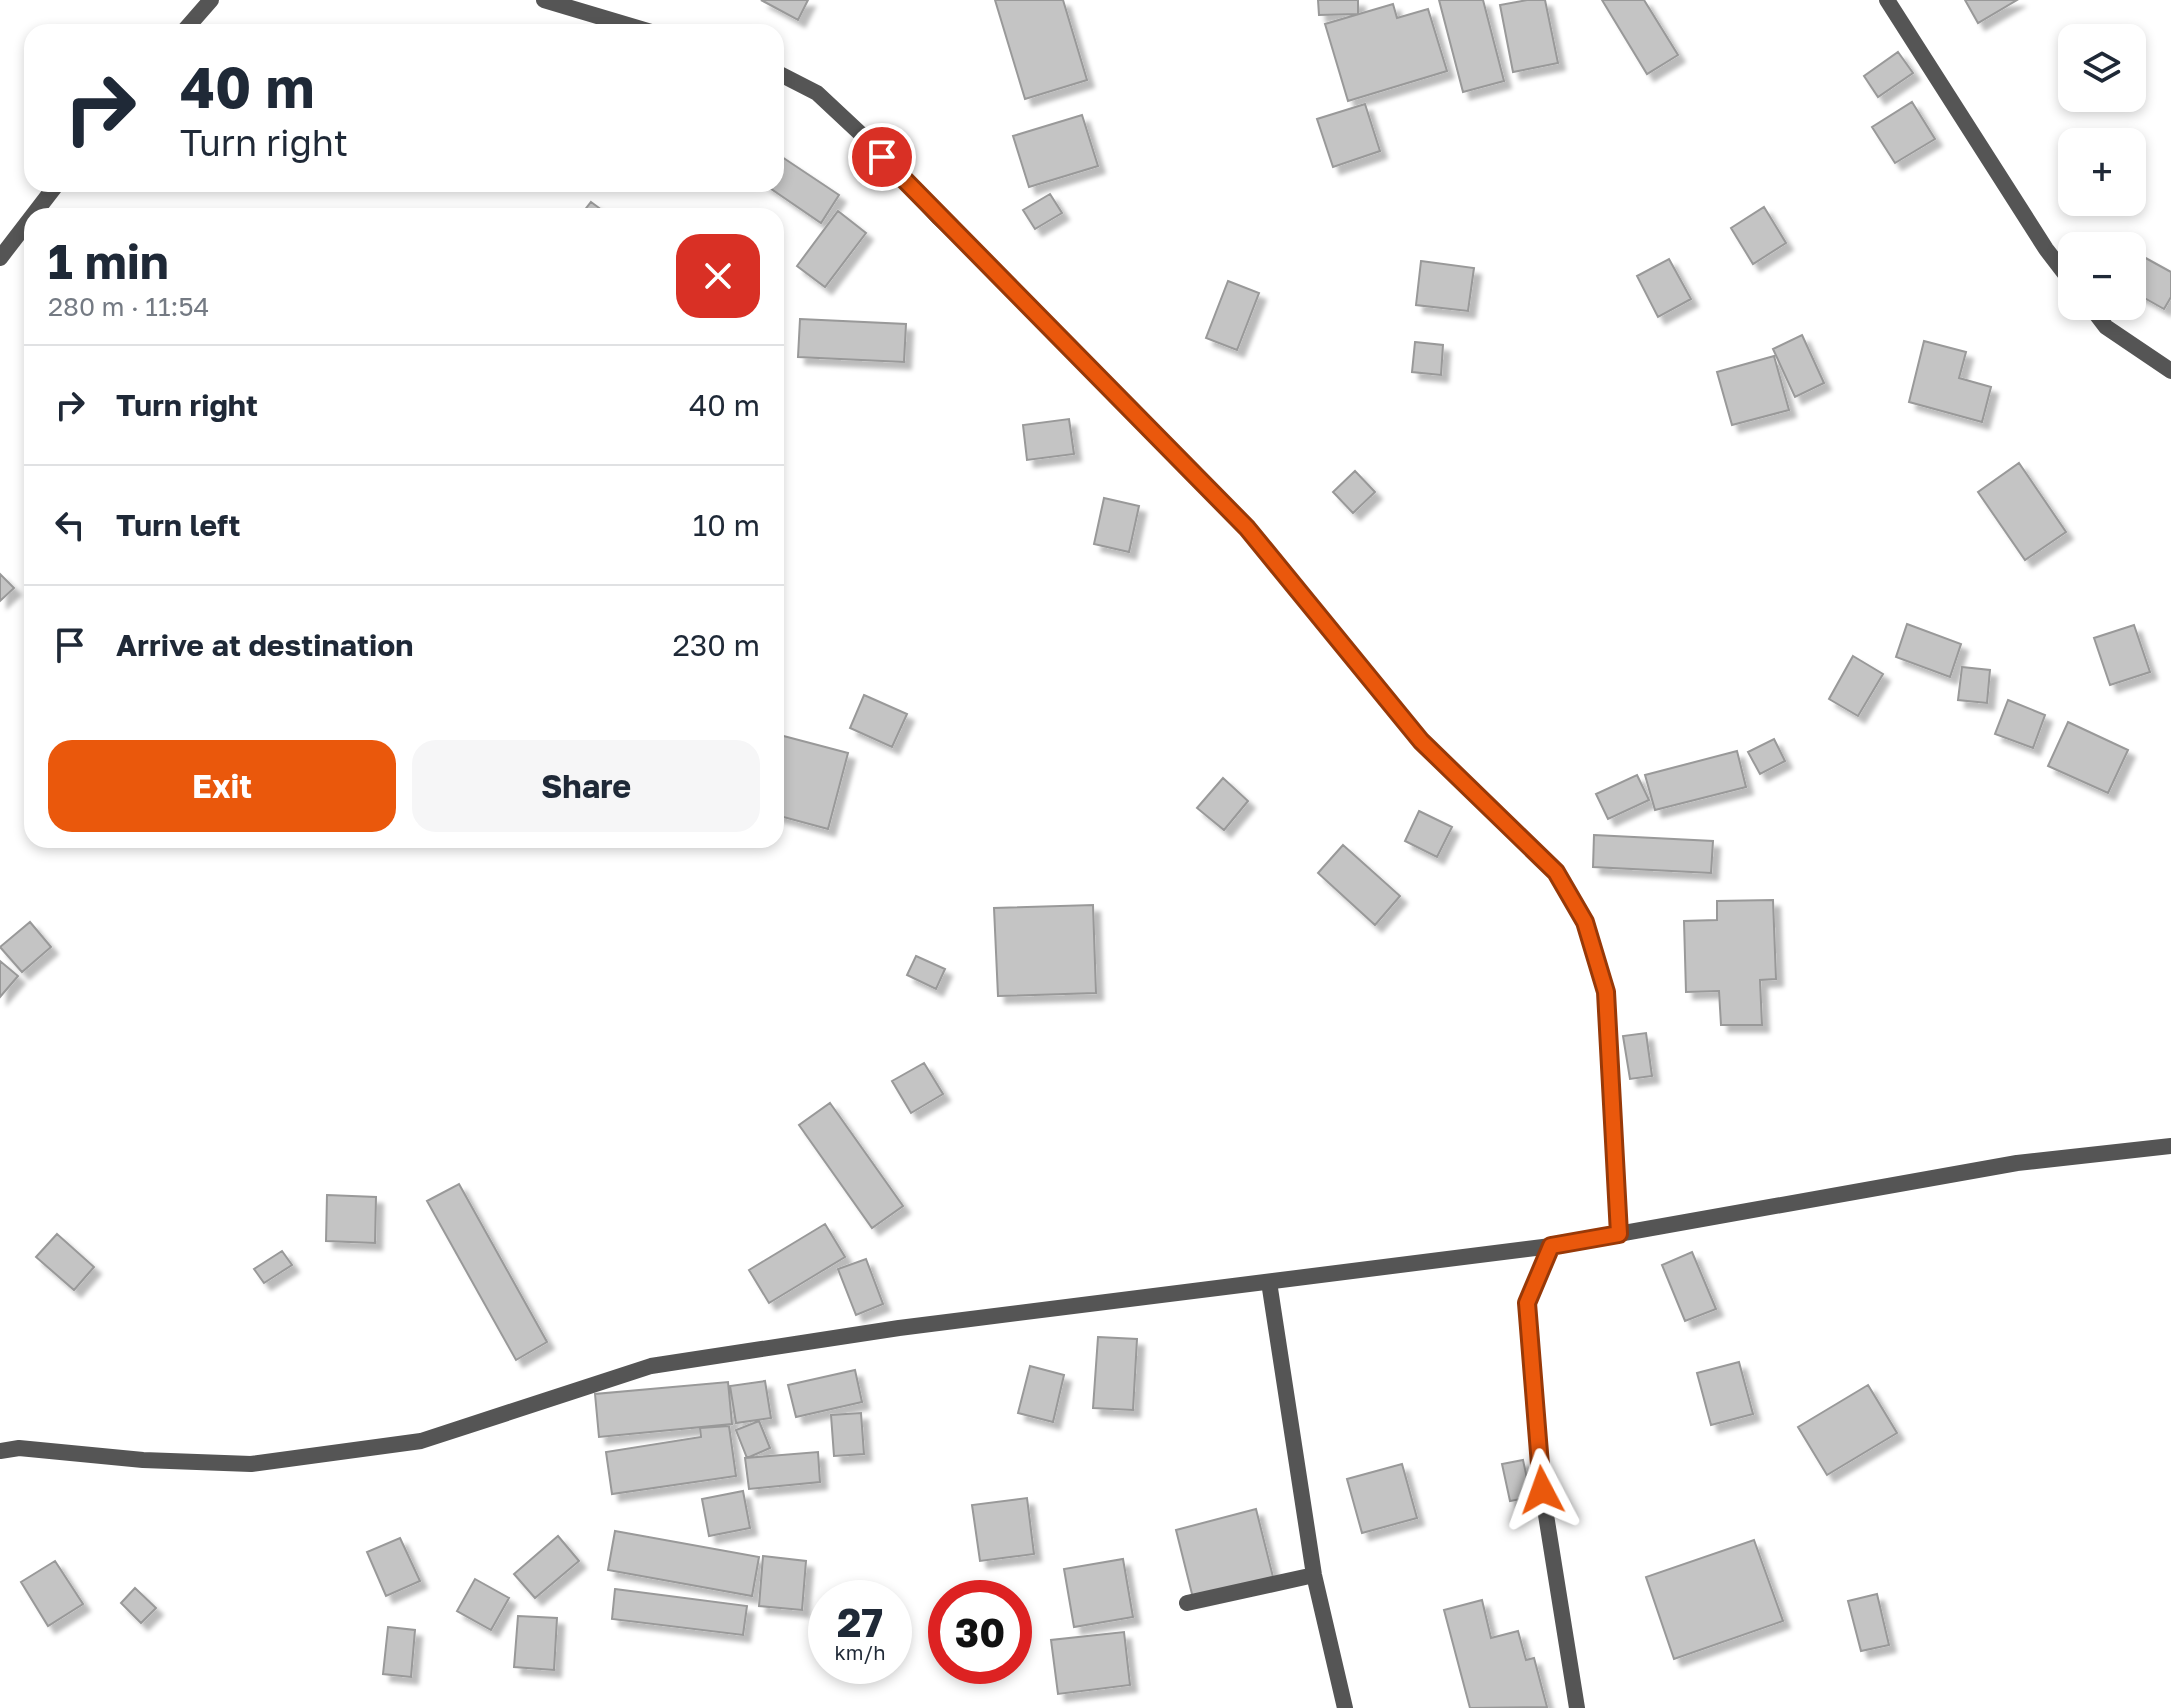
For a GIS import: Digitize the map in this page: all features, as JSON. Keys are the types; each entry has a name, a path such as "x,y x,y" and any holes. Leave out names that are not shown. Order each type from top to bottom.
{"street":[{"path":"190,24 211,0"},
{"path":"544,0 624,24"},
{"path":"1887,0 2058,265"},
{"path":"784,76 817,93 863,136 939,218 1014,288 1247,528 1421,741 1556,872 1585,922 1606,992 1619,1234"},
{"path":"39,208 51,192"},
{"path":"0,258 24,227"},
{"path":"2101,320 2106,327 2171,371"},
{"path":"0,1451 19,1448 143,1460 251,1464 421,1441 651,1366 899,1328 1551,1246 2017,1163 2171,1146"},
{"path":"1551,1246 1527,1303 1542,1490 1577,1708"},
{"path":"1269,1282 1314,1575 1345,1708"},
{"path":"1187,1603 1314,1575"}],"building":[{"path":"761,0 808,0 798,20"},
{"path":"995,0 1063,0 1087,80 1025,99"},
{"path":"1318,0 1358,0 1358,14 1319,15"},
{"path":"1439,0 1483,0 1504,81 1463,92"},
{"path":"1545,0 1558,63 1513,72 1500,5"},
{"path":"1602,0 1644,0 1678,55 1647,74"},
{"path":"1965,0 2017,0 1978,23"},
{"path":"1393,4 1397,18 1428,9 1447,71 1348,101 1325,24"},
{"path":"1898,52 1913,73 1878,97 1864,76"},
{"path":"1912,102 1935,139 1895,163 1872,127"},
{"path":"1365,104 1380,151 1333,167 1317,119"},
{"path":"1082,115 1098,166 1029,187 1013,136"},
{"path":"784,158 839,195 821,223 776,192 784,192"},
{"path":"1050,194 1062,213 1035,229 1023,210"},
{"path":"1764,207 1786,243 1753,264 1731,228"},
{"path":"838,211 866,233 825,287 797,266"},
{"path":"2146,258 2171,272 2171,297 2164,309 2146,299"},
{"path":"1669,259 1691,299 1658,317 1637,276"},
{"path":"1421,261 1474,268 1468,311 1416,305"},
{"path":"1228,281 1259,293 1237,350 1206,338"},
{"path":"800,319 906,324 904,362 798,357"},
{"path":"1802,335 1824,383 1795,397 1773,349"},
{"path":"1924,341 1966,352 1959,378 1991,387 1982,422 1909,402"},
{"path":"1415,342 1443,345 1441,375 1412,372"},
{"path":"1774,356 1789,410 1732,425 1717,372"},
{"path":"1069,419 1074,454 1027,460 1023,425"},
{"path":"2019,463 2066,532 2025,560 1978,492"},
{"path":"1355,471 1375,492 1353,513 1333,492"},
{"path":"1104,498 1139,506 1129,552 1094,544"},
{"path":"0,574 14,588 0,601"},
{"path":"1907,624 1961,644 1950,677 1896,657"},
{"path":"2134,625 2150,672 2110,685 2094,638"},
{"path":"1853,656 1883,674 1858,716 1829,699"},
{"path":"1962,667 1990,670 1987,703 1958,700"},
{"path":"864,695 907,714 892,747 850,728"},
{"path":"2008,700 2045,715 2033,748 1995,734"},
{"path":"2068,722 2128,750 2108,793 2048,766"},
{"path":"784,736 848,753 828,829 784,817"},
{"path":"1774,739 1785,761 1760,774 1748,752"},
{"path":"1737,751 1746,787 1655,810 1645,775"},
{"path":"1637,775 1649,800 1608,819 1596,794"},
{"path":"1223,778 1248,801 1224,830 1197,808"},
{"path":"1419,811 1452,827 1437,857 1405,841"},
{"path":"1594,835 1713,841 1711,873 1593,867"},
{"path":"1343,845 1400,896 1375,925 1318,873"},
{"path":"1773,900 1776,979 1760,980 1762,1025 1721,1025 1719,991 1686,992 1684,921 1717,920 1717,901"},
{"path":"1093,905 1096,993 998,996 994,908"},
{"path":"30,922 51,947 22,972 0,947"},
{"path":"916,956 945,969 936,989 907,975"},
{"path":"0,961 18,976 0,997"},
{"path":"1646,1033 1652,1076 1630,1079 1623,1036"},
{"path":"924,1063 943,1094 911,1113 892,1081"},
{"path":"830,1103 903,1206 872,1228 799,1125"},
{"path":"459,1184 547,1342 516,1360 427,1201"},
{"path":"327,1195 376,1197 375,1243 326,1241"},
{"path":"825,1224 845,1257 769,1303 749,1270"},
{"path":"57,1234 94,1267 74,1290 36,1257"},
{"path":"282,1251 292,1265 264,1283 254,1269"},
{"path":"1692,1252 1716,1309 1685,1321 1662,1265"},
{"path":"866,1259 883,1304 856,1315 838,1269"},
{"path":"1098,1337 1137,1339 1133,1410 1093,1408"},
{"path":"1739,1362 1753,1414 1711,1425 1697,1373"},
{"path":"1030,1366 1064,1375 1053,1422 1018,1413"},
{"path":"855,1370 862,1402 796,1417 788,1385"},
{"path":"765,1381 771,1418 736,1423 730,1386"},
{"path":"728,1382 732,1424 599,1437 595,1394"},
{"path":"1868,1385 1897,1433 1827,1475 1798,1427"},
{"path":"861,1413 864,1454 834,1456 831,1415"},
{"path":"759,1421 770,1448 747,1458 736,1430"},
{"path":"729,1426 736,1476 612,1494 606,1452 701,1437 700,1428"},
{"path":"818,1452 820,1482 749,1489 745,1458"},
{"path":"1523,1460 1531,1497 1510,1501 1502,1464"},
{"path":"1402,1464 1417,1518 1362,1533 1347,1479"},
{"path":"743,1491 750,1528 709,1536 702,1499"},
{"path":"1027,1498 1034,1554 980,1561 972,1505"},
{"path":"1256,1509 1273,1577 1193,1598 1176,1530"},
{"path":"615,1531 759,1557 752,1596 608,1570"},
{"path":"558,1536 579,1561 535,1598 514,1574"},
{"path":"400,1538 420,1581 386,1596 367,1552"},
{"path":"1754,1540 1783,1621 1674,1659 1646,1577"},
{"path":"763,1556 806,1561 802,1610 759,1606"},
{"path":"1123,1559 1133,1617 1074,1627 1064,1569"},
{"path":"55,1561 83,1604 48,1626 21,1582"},
{"path":"475,1579 509,1598 491,1630 457,1611"},
{"path":"135,1588 156,1608 141,1623 121,1603"},
{"path":"615,1589 747,1606 743,1635 612,1619"},
{"path":"1877,1594 1889,1645 1861,1651 1848,1601"},
{"path":"1482,1600 1491,1638 1518,1631 1526,1660 1534,1658 1547,1707 1470,1708 1444,1610"},
{"path":"518,1616 557,1618 554,1670 514,1667"},
{"path":"388,1627 415,1630 411,1677 383,1674"},
{"path":"1124,1632 1130,1685 1058,1694 1051,1640"}],"route":[{"path":"882,157 1247,528 1421,741 1556,872 1585,922 1606,992 1619,1234 1551,1246 1527,1303 1542,1490"}]}
